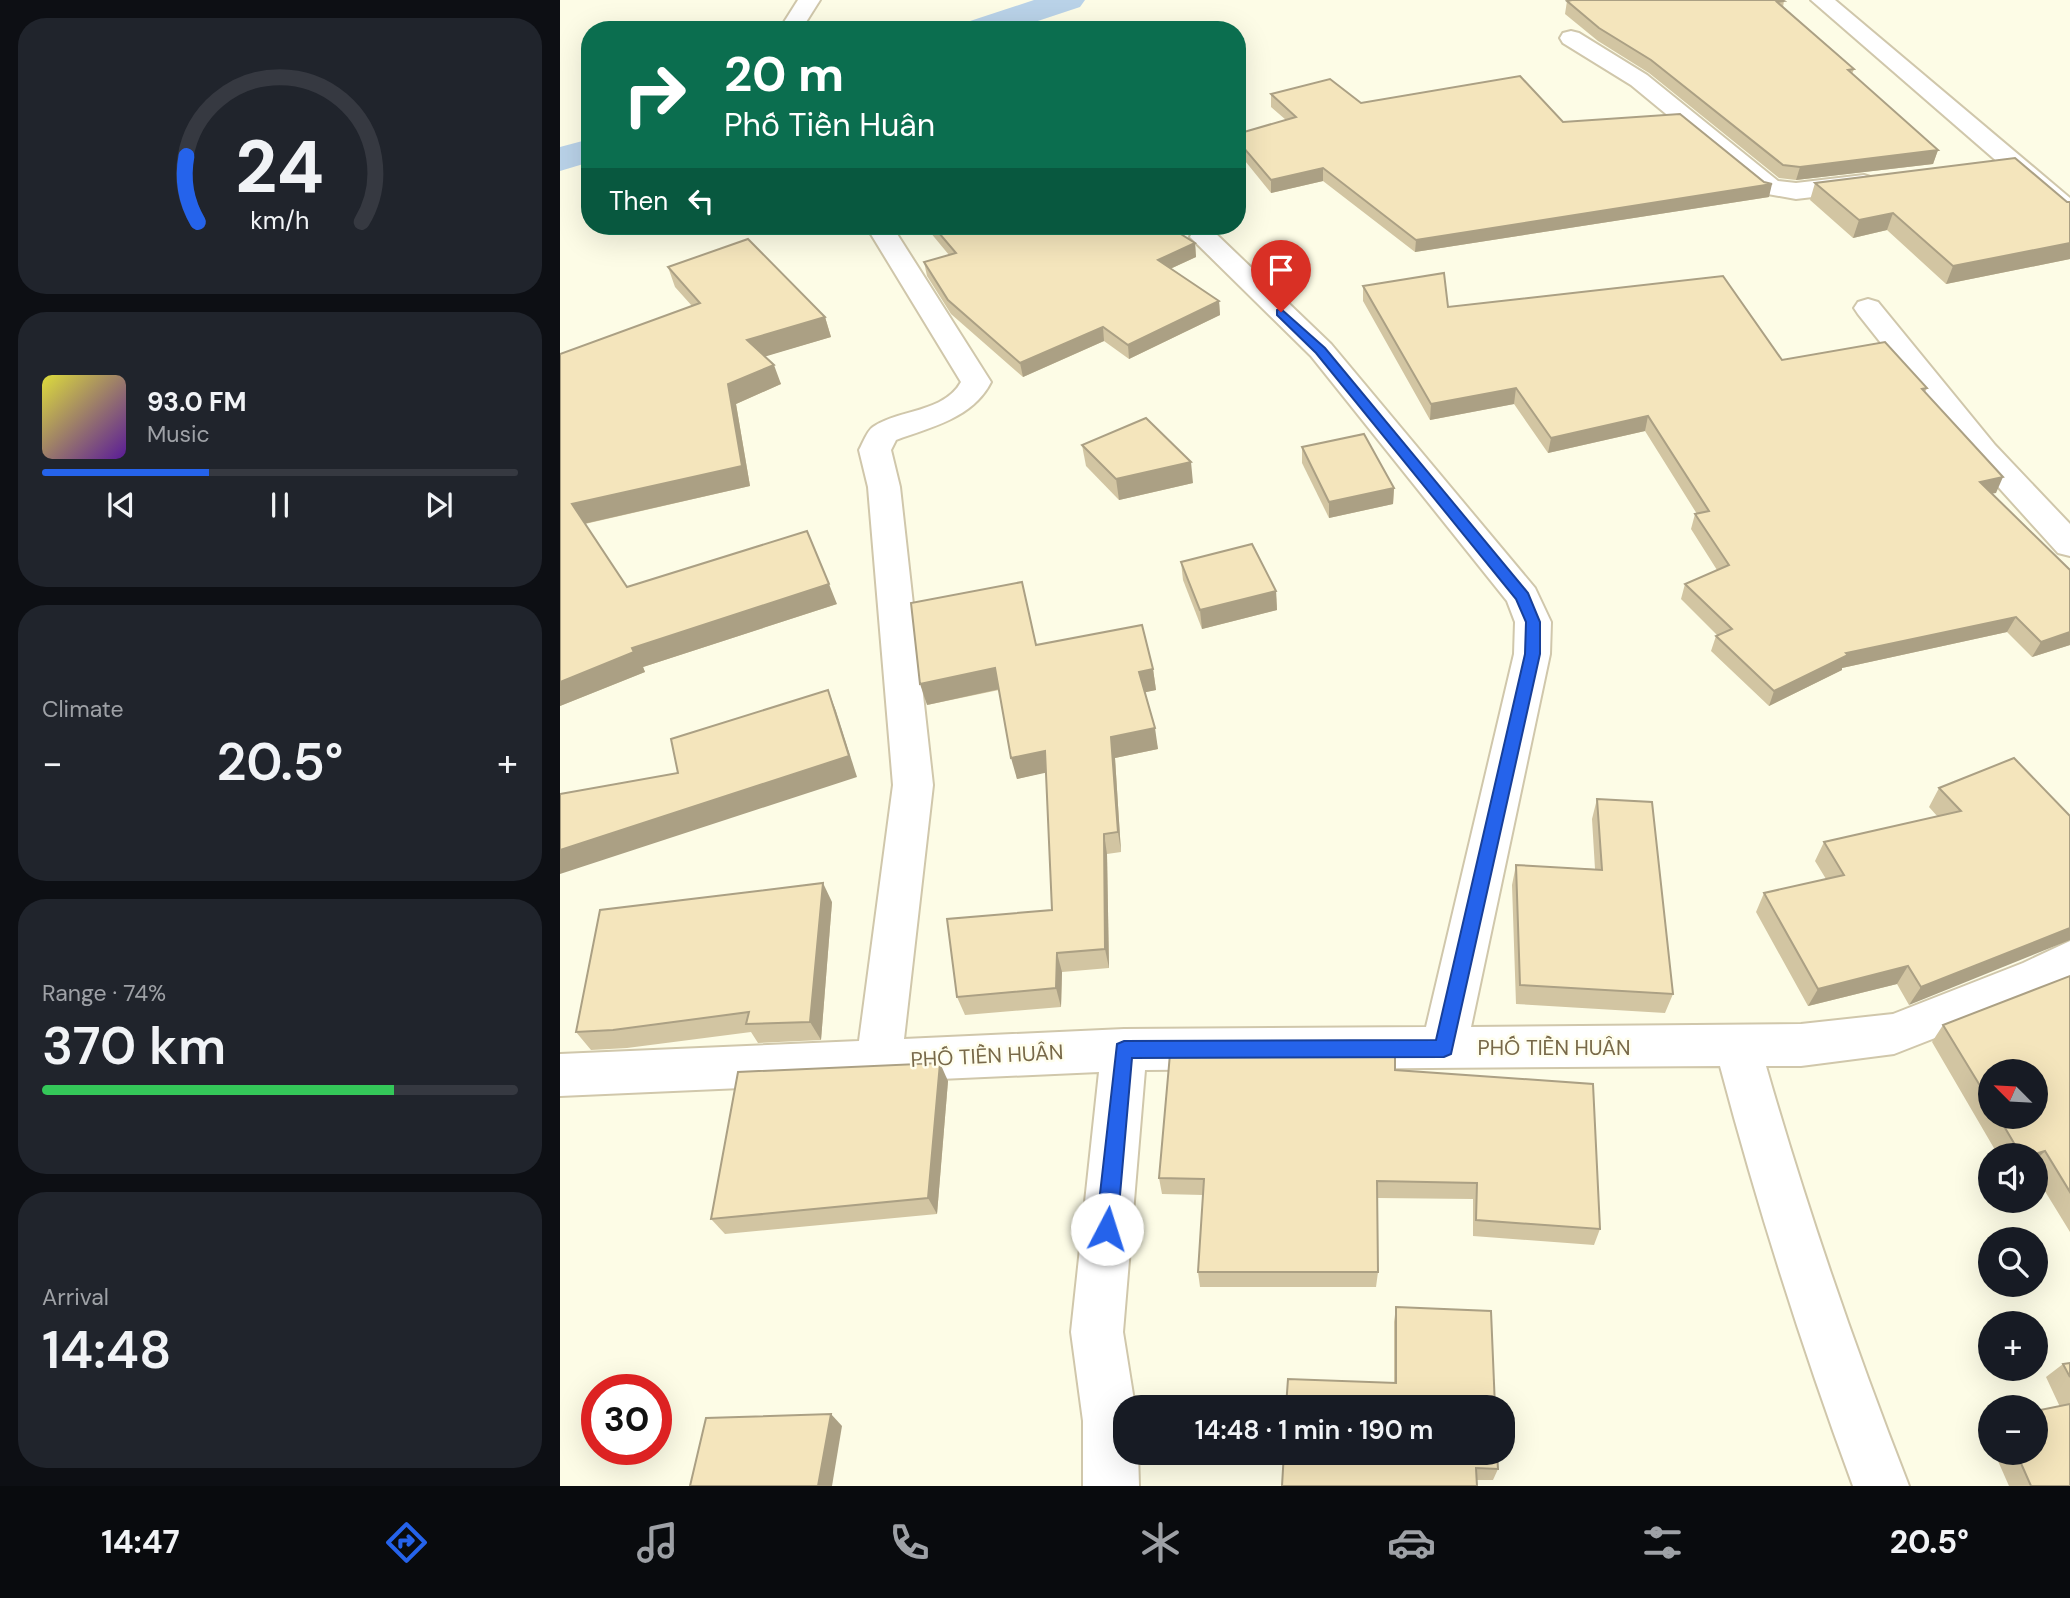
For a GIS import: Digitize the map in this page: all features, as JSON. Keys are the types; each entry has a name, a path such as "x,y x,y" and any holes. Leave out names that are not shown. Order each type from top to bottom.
{"street":[{"path":"796,21 809,0"},
{"path":"1822,0 2070,211"},
{"path":"1571,38 1639,80 1771,188 1796,191 1892,179"},
{"path":"1988,168 2015,164"},
{"path":"878,1061 914,785 884,487 875,450 883,434 956,405 974,391 976,382 885,235"},
{"path":"1203,237 1321,350 1523,597 1533,622 1532,654 1444,1048"},
{"path":"1868,308 1984,452 2070,545"},
{"name":"PHỐ TIỀN HUÂN","path":"560,1075 1124,1050 1801,1045 1894,1034 2027,982 2070,960"},
{"path":"1738,1047 1778,1193 1833,1360 1881,1486"},
{"path":"1111,1486 1110,1421 1097,1332 1124,1050"}],"building":[{"path":"1782,0 1784,1 1777,2 1854,69 1848,70 1938,150 1800,167 1783,165 1651,60 1599,28 1567,1"},
{"path":"1520,76 1563,122 1680,114 1764,182 1772,184 1416,240 1323,168 1271,180 1246,151 1246,131 1296,117 1271,94 1330,79 1361,103"},
{"path":"2015,158 2070,202 2070,243 1953,266 1893,213 1859,220 1815,183"},
{"path":"941,235 1182,235 1195,243 1158,260 1219,301 1128,345 1103,327 1020,363 948,300 924,262 956,253"},
{"path":"748,239 825,317 747,340 774,365 728,384 742,466 572,504 627,587 807,531 829,584 632,648 634,652 560,682 560,354 700,303 668,267"},
{"path":"1444,273 1448,307 1723,276 1782,360 1885,342 1927,388 1922,389 2003,477 1980,482 2070,570 2070,632 2041,642 2016,617 1846,653 1848,655 1774,691 1716,636 1732,629 1685,584 1729,565 1695,514 1709,511 1648,416 1551,438 1516,388 1431,404 1363,286"},
{"path":"1146,418 1191,462 1116,479 1082,445"},
{"path":"1364,434 1394,488 1329,502 1302,447"},
{"path":"1252,544 1276,591 1200,610 1181,562"},
{"path":"1022,582 1036,645 1142,625 1153,669 1139,672 1155,728 1111,737 1118,832 1104,834 1105,949 1057,953 1056,988 957,997 947,919 1052,910 1045,751 1011,758 995,668 920,684 911,603"},
{"path":"828,690 849,756 560,850 560,794 678,773 671,739"},
{"path":"2014,758 2070,816 2070,928 1921,987 1908,966 1818,989 1764,893 1844,875 1824,842 1961,811 1939,788"},
{"path":"1597,799 1652,802 1673,994 1520,985 1516,865 1602,870"},
{"path":"823,883 810,1022 746,1024 749,1012 613,1030 576,1032 600,910"},
{"path":"2070,976 2070,1192 2048,1156 2048,1143 2014,1143 2006,1129 2048,1129 2048,1059 1978,1059 1978,1082 1943,1025"},
{"path":"1395,1053 1395,1070 1593,1084 1600,1229 1476,1220 1477,1183 1377,1181 1378,1272 1198,1272 1204,1179 1159,1178 1170,1054"},
{"path":"940,1063 928,1198 711,1219 738,1072"},
{"path":"1396,1307 1491,1311 1494,1395 1287,1395 1288,1379 1396,1383"},
{"path":"2070,1363 2070,1377 2063,1364"},
{"path":"2070,1404 2070,1486 2031,1486 2022,1465 2048,1465 2048,1408"},
{"path":"831,1414 818,1486 690,1486 706,1418"},
{"path":"1283,1465 1498,1465 1498,1469 1476,1468 1477,1486 1282,1486"}],"waterway":[{"path":"1004,21 1068,0"},
{"path":"560,159 581,153"}],"route":[{"path":"1107,1229 1124,1050 1444,1048 1532,654 1533,622 1523,597 1321,350 1281,312"}]}
